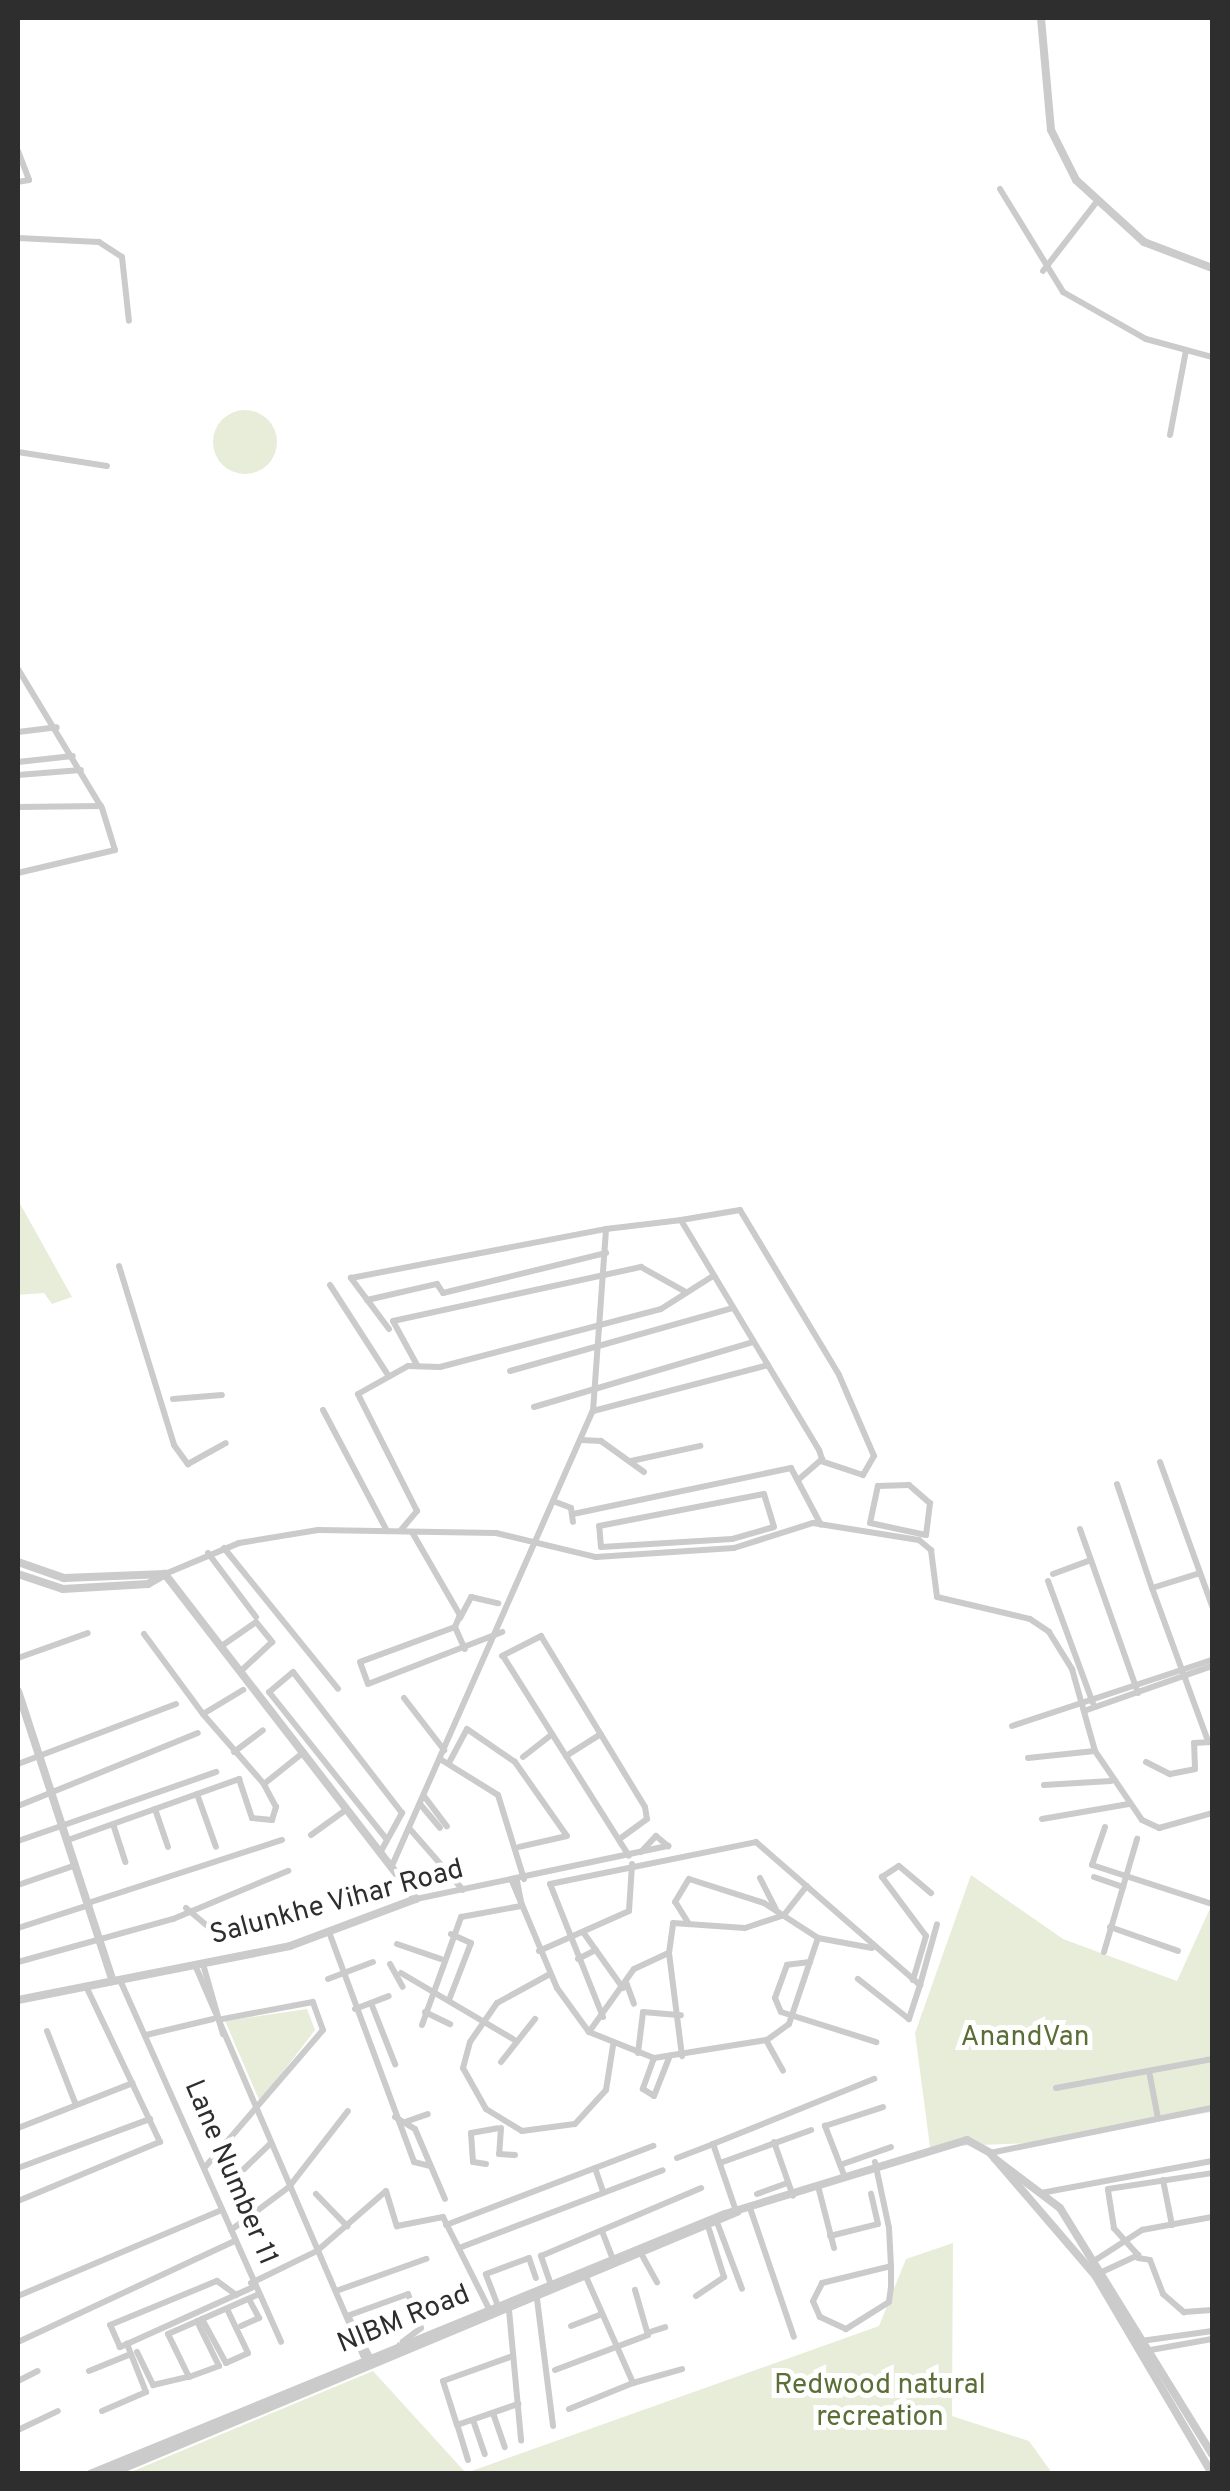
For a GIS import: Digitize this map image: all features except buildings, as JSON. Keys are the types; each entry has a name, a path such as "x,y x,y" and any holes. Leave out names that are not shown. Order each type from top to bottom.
{"street":[{"path":"1041,18 1051,130 1095,204 1144,242 1212,268"},
{"path":"18,152 29,180 18,182"},
{"path":"1000,189 1042,271 1089,310 1212,357"},
{"path":"1042,271 1095,204"},
{"path":"18,238 98,242 122,258 129,322"},
{"path":"1170,435 1186,350"},
{"path":"18,452 106,466"},
{"path":"18,669 101,806 115,850 18,873"},
{"path":"18,732 56,727"},
{"path":"18,762 73,756"},
{"path":"18,776 81,770"},
{"path":"18,808 101,806"},
{"path":"417,1366 351,1278 606,1229 740,1210 839,1375 874,1456 863,1474 820,1461 768,1364 681,1220"},
{"path":"391,1868 496,1646 535,1542 593,1412 606,1276 606,1229"},
{"path":"368,1300 437,1284 443,1293 606,1253"},
{"path":"119,1266 174,1445 188,1464 226,1443"},
{"path":"390,1331 393,1321 645,1266 684,1292"},
{"path":"400,1531 417,1511 356,1400 388,1375 417,1366 660,1309 713,1276"},
{"path":"330,1285 388,1375"},
{"path":"510,1371 732,1308"},
{"path":"534,1407 754,1342"},
{"path":"593,1412 768,1364"},
{"path":"173,1399 222,1394"},
{"path":"322,1410 387,1531"},
{"path":"580,1440 602,1441 644,1472"},
{"path":"630,1461 700,1446"},
{"path":"798,1480 820,1461"},
{"path":"1160,1462 1212,1606"},
{"path":"553,1501 573,1518 791,1468 821,1524"},
{"path":"1117,1484 1181,1674 1210,1740 1194,1743 1195,1769 1170,1774 1146,1762"},
{"path":"18,1574 63,1589 148,1584 224,1548 291,1533 412,1531 535,1542 596,1557 734,1548 821,1524 907,1535 926,1535 928,1498 909,1485 878,1486 870,1523 907,1535 929,1545 937,1597 1030,1619 1049,1632 1083,1709 1095,1751 1130,1804 1159,1828 1212,1812"},
{"path":"764,1494 769,1500 774,1527 658,1543 602,1547 599,1526 764,1494"},
{"path":"1080,1529 1138,1690"},
{"path":"412,1531 457,1623 465,1649"},
{"path":"658,1543 658,1553"},
{"path":"224,1548 338,1688"},
{"path":"208,1554 256,1616"},
{"path":"1091,1560 1050,1578 1093,1703"},
{"path":"18,1562 64,1578 166,1574"},
{"path":"1152,1588 1200,1573"},
{"path":"166,1574 386,1841"},
{"path":"498,1603 471,1597 457,1623 360,1662 368,1684 502,1632"},
{"path":"224,1646 256,1622 272,1642 242,1670"},
{"path":"18,1658 88,1633"},
{"path":"68,1840 239,1778 258,1823 277,1812 264,1784 203,1714 144,1634"},
{"path":"502,1656 541,1636 648,1814 618,1838"},
{"path":"496,1646 631,1860 629,1911 538,1950"},
{"path":"1012,1726 1083,1709 1212,1663"},
{"path":"265,1694 293,1672 402,1814 380,1853"},
{"path":"203,1714 243,1690"},
{"path":"1083,1709 1138,1690"},
{"path":"18,1691 116,1980"},
{"path":"265,1694 416,1899"},
{"path":"404,1698 444,1750"},
{"path":"18,1764 176,1704"},
{"path":"450,1761 468,1729 515,1762 566,1836 519,1847"},
{"path":"234,1752 264,1730"},
{"path":"18,1806 198,1733"},
{"path":"523,1757 552,1734"},
{"path":"566,1756 601,1734"},
{"path":"1028,1758 1095,1751"},
{"path":"264,1784 304,1752"},
{"path":"440,1759 450,1761 498,1795 519,1847 522,1906 538,1950 590,2032 613,2046 654,2058 669,2058 766,2040 792,2016 818,1938"},
{"path":"18,1840 216,1772"},
{"path":"1044,1785 1113,1781"},
{"path":"196,1794 216,1846"},
{"path":"422,1800 444,1827"},
{"path":"1042,1819 1130,1804"},
{"path":"155,1809 168,1846"},
{"path":"311,1835 347,1809"},
{"path":"113,1824 125,1862"},
{"path":"1105,1827 1092,1865 1212,1904"},
{"path":"409,1828 463,1890"},
{"name":"Salunkhe Vihar Road","path":"20,2000 199,1964 329,1932 416,1899 631,1860 656,1836 668,1846 640,1853"},
{"path":"18,1928 282,1840"},
{"path":"1104,1952 1137,1840"},
{"path":"603,2016 568,1938 550,1884 631,1860 764,1842 873,1948 917,1983"},
{"path":"18,1885 76,1865"},
{"path":"917,1983 926,1936 882,1877 899,1866 931,1893"},
{"path":"18,1962 99,1939 288,1871"},
{"path":"1094,1877 1122,1887"},
{"path":"760,1878 775,1909"},
{"path":"690,1925 676,1902 689,1879 775,1909 818,1938 873,1948"},
{"path":"682,2056 681,2016 669,1953 673,1923 745,1928 784,1914 807,1886"},
{"path":"422,2025 429,1990 451,1934 476,1908 522,1906"},
{"path":"186,1908 211,1929 313,1907"},
{"path":"858,1979 905,2022 938,1924"},
{"path":"1110,1928 1178,1951"},
{"path":"329,1932 394,2116 414,2162 430,2166"},
{"path":"584,1932 634,2004"},
{"path":"449,2000 471,1943 451,1934"},
{"path":"397,1944 441,1959"},
{"path":"578,1960 596,1950"},
{"path":"590,2032 624,1985 669,1953"},
{"path":"328,1979 373,1962"},
{"path":"810,1962 787,1965 774,1998 792,2016 876,2042"},
{"path":"199,1964 223,2035 368,2360"},
{"path":"390,1964 429,1990 483,2016 513,2039"},
{"path":"401,1972 404,1987"},
{"path":"514,2156 500,2154 499,2123 463,2068 483,2016 550,1974"},
{"name":"Lane Number 11","path":"116,1980 146,2035 206,2166 253,2291 227,2309 168,2334 188,2378"},
{"path":"18,1986 20,2000"},
{"path":"18,2201 158,2148 150,2119 87,1988"},
{"path":"355,2010 389,1996"},
{"path":"146,2035 312,2002 318,2014 322,2036 259,2112 206,2166"},
{"path":"371,2003 395,2064"},
{"path":"424,2012 450,2024"},
{"path":"638,2054 643,2012 681,2016"},
{"path":"500,2062 513,2039 535,2019"},
{"path":"47,2031 76,2105"},
{"path":"766,2040 782,2071"},
{"path":"486,2164 472,2162 471,2133 499,2123 522,2131 575,2124 606,2090 613,2046"},
{"path":"654,2058 643,2088 654,2096 669,2058"},
{"path":"1056,2088 1212,2060"},
{"path":"1149,2072 1158,2118"},
{"path":"678,2158 874,2079"},
{"path":"18,2128 133,2083"},
{"path":"844,2175 825,2126 883,2107"},
{"name":"NIBM Road","path":"90,2474 613,2260 737,2212 793,2196 875,2162 967,2140 993,2156 1212,2108"},
{"path":"231,2230 289,2187 348,2111"},
{"path":"404,2123 428,2114"},
{"path":"394,2116 404,2123 430,2166 444,2199"},
{"path":"18,2168 150,2119"},
{"path":"720,2163 811,2130"},
{"path":"774,2142 793,2196"},
{"path":"244,2168 272,2143"},
{"path":"714,2144 737,2212"},
{"path":"446,2224 654,2146"},
{"path":"840,2165 891,2147"},
{"path":"993,2156 1041,2193 1097,2260 1140,2341"},
{"path":"993,2156 1062,2232 1140,2341 1212,2454"},
{"path":"1041,2193 1212,2161"},
{"path":"875,2162 891,2266 885,2311 846,2329 820,2317 813,2301 822,2283 891,2266"},
{"path":"595,2168 604,2191"},
{"path":"459,2248 663,2170"},
{"path":"1136,2258 1104,2192 1212,2173"},
{"path":"1163,2180 1172,2224"},
{"path":"757,2194 788,2182"},
{"path":"818,2186 834,2248"},
{"path":"551,2285 540,2256 701,2188"},
{"path":"236,2295 217,2281 110,2325 120,2347 253,2291 318,2251 386,2191 397,2226 443,2217 494,2311"},
{"path":"316,2194 346,2226"},
{"path":"830,2236 878,2224 871,2194"},
{"path":"750,2208 794,2337"},
{"path":"18,2296 222,2210"},
{"name":"NIBM Road","path":"110,2474 400,2344 494,2311 509,2310 713,2227 737,2212"},
{"path":"1097,2260 1172,2224 1212,2217"},
{"path":"713,2227 742,2289"},
{"path":"696,2296 724,2278 713,2227"},
{"path":"602,2232 613,2260"},
{"path":"18,2342 235,2242"},
{"path":"643,2257 657,2282"},
{"path":"494,2311 486,2274 529,2258 536,2278"},
{"path":"1104,2271 1136,2258 1150,2260 1164,2294 1184,2312 1212,2310"},
{"path":"336,2291 426,2259"},
{"path":"587,2279 632,2383"},
{"path":"635,2290 650,2332"},
{"path":"242,2326 258,2318 253,2291"},
{"path":"253,2291 281,2342"},
{"path":"347,2316 408,2294 421,2328 400,2344"},
{"path":"537,2299 554,2426"},
{"path":"199,2320 226,2364 248,2353 227,2309"},
{"path":"509,2310 522,2440"},
{"path":"570,2326 602,2314"},
{"path":"127,2344 153,2385 188,2378 219,2366 199,2320"},
{"path":"554,2370 664,2327"},
{"path":"1140,2341 1212,2331"},
{"path":"1146,2350 1212,2339"},
{"path":"1146,2350 1212,2474"},
{"path":"90,2371 134,2353"},
{"path":"102,2411 146,2392 134,2353"},
{"path":"468,2460 443,2381 513,2356"},
{"path":"569,2409 632,2383 682,2369"},
{"path":"18,2380 38,2371"},
{"path":"457,2426 518,2404"},
{"path":"18,2430 58,2410"},
{"path":"493,2413 505,2446"},
{"path":"473,2420 486,2454"}],"green space":[{"path":"245,410 268,419 277,442 268,465 245,474 222,465 213,442 222,419"},
{"path":"18,1200 72,1297 52,1304 44,1293 18,1295"},
{"name":"AnandVan","path":"971,1875 1063,1939 1177,1981 1212,1904 1212,2112 1034,2143 930,2147 915,2033"},
{"path":"307,2009 315,2030 260,2102 225,2021"},
{"name":"Redwood natural recreation","path":"953,2243 952,2416 1029,2441 1052,2473 126,2474 373,2371 466,2473 879,2326 906,2259"}]}
